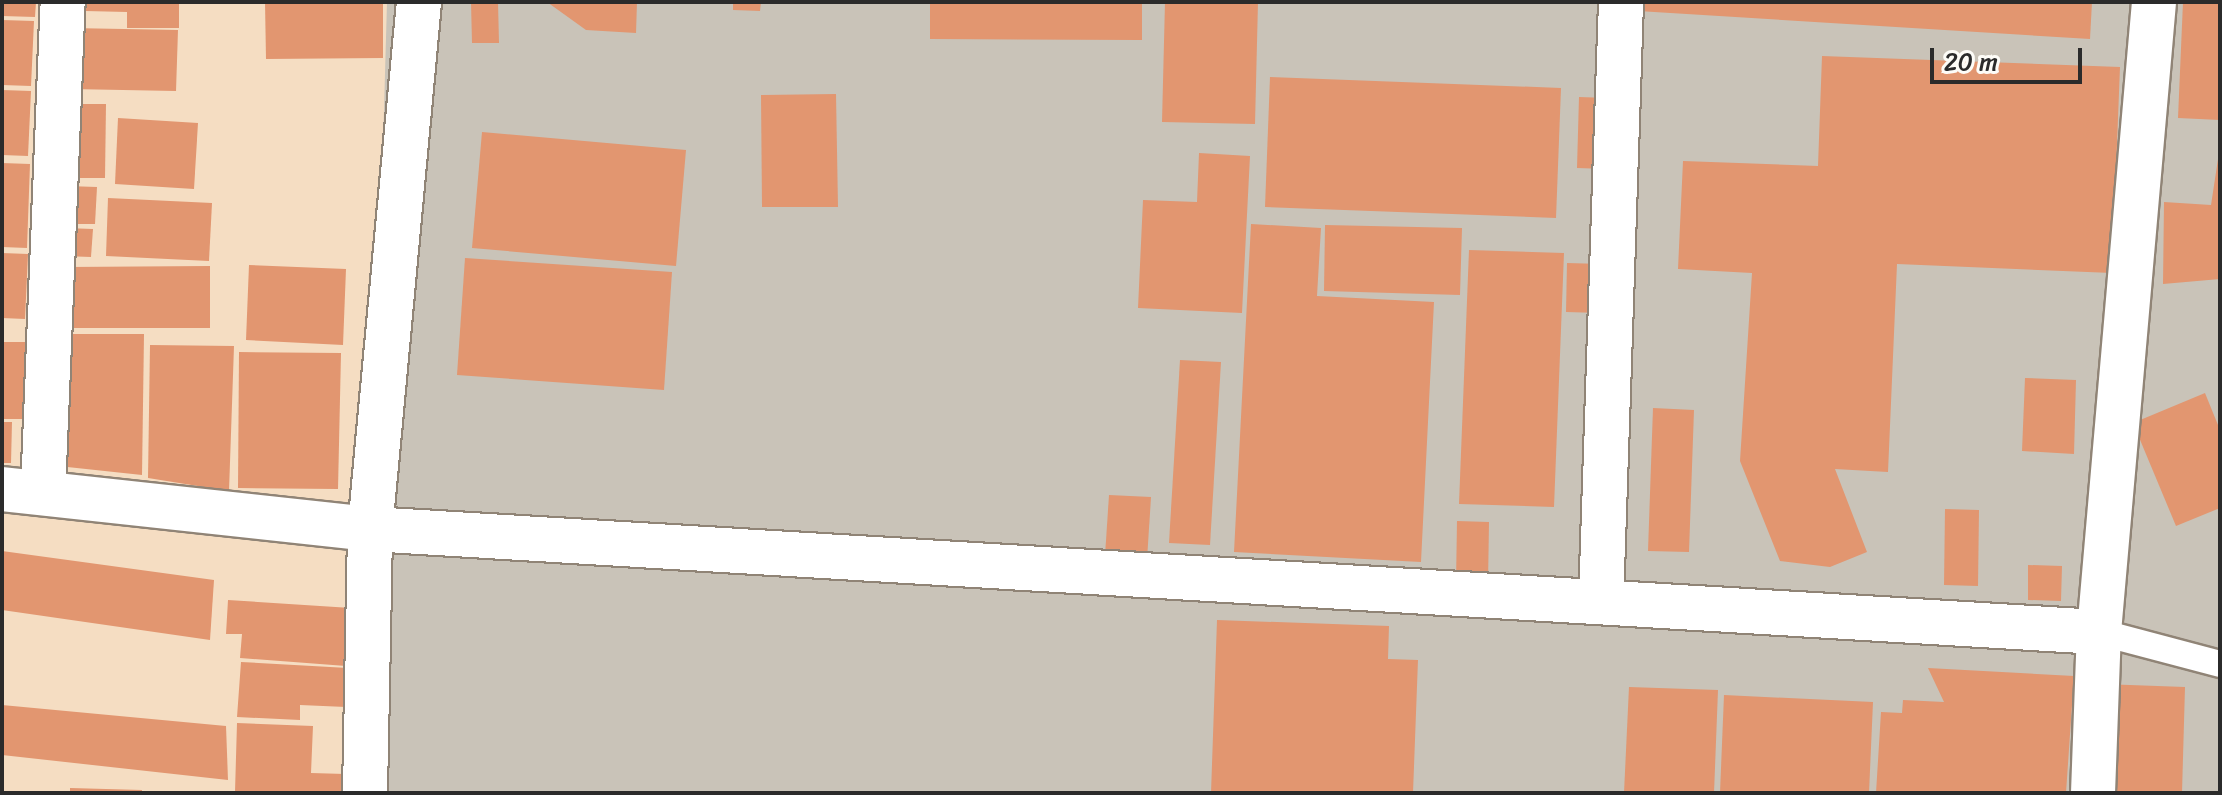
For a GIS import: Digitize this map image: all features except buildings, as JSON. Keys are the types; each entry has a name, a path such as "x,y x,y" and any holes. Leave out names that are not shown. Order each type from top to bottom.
{"street":[{"path":"63,2 22,490 370,529 2099,632"},
{"path":"365,793 370,529 419,2"},
{"path":"1601,602 1621,2"},
{"path":"2093,793 2099,632 2154,2"}],"lane":[{"path":"2099,632 2220,664"}],"shaded area":[{"path":"387,2 2220,2 2220,793 365,793"}]}
